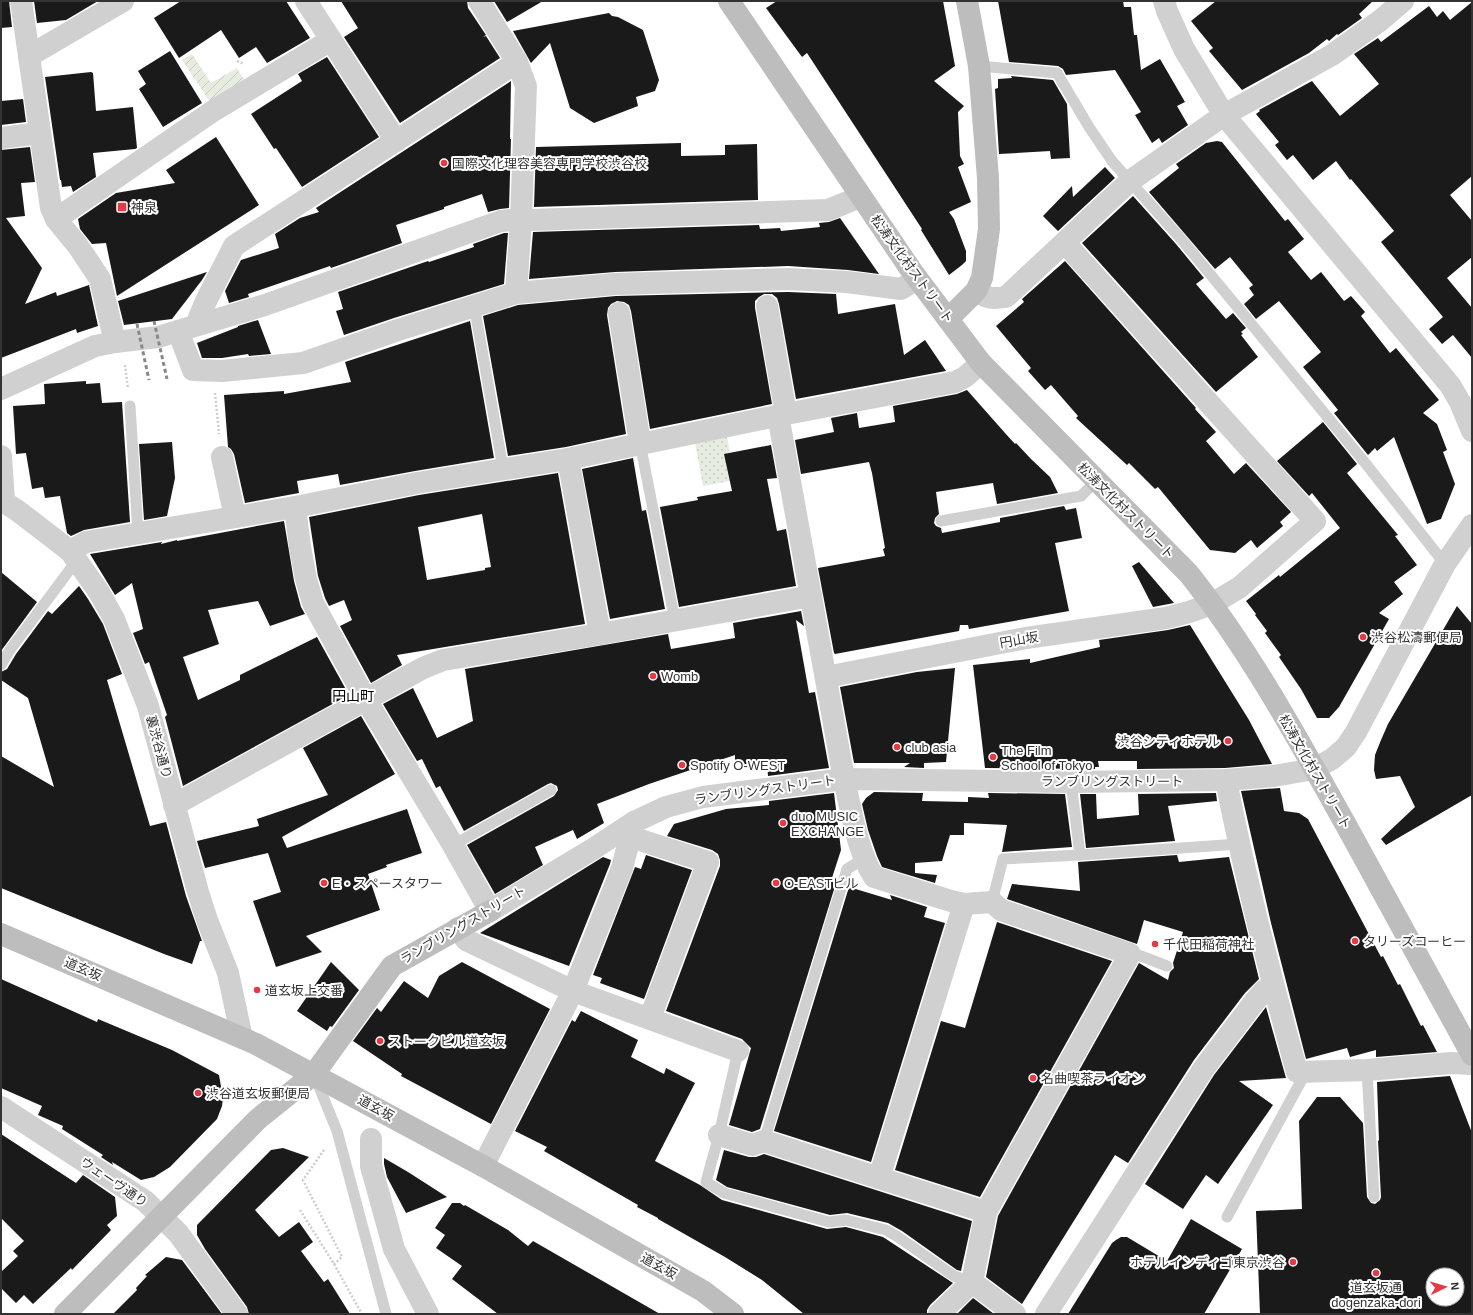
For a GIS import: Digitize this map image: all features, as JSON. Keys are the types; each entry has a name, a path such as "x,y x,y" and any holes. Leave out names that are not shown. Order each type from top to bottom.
{"street":[{"path":"21,1 51,208 56,219 78,246 100,279 115,342"},
{"path":"30,56 123,1"},
{"path":"306,1 396,141"},
{"path":"479,1 517,62 526,86 521,219 516,293"},
{"name":"松涛文化村ストリート","path":"729,1 860,197 917,279 981,363 1189,574 1212,604 1252,662 1314,768 1472,1056"},
{"path":"948,319 976,291 982,278 989,229 989,205 979,66 967,1"},
{"path":"1164,1 1166,11 1184,49 1224,115 1450,385 1460,402 1472,431"},
{"path":"976,291 985,297 995,299 1006,297 1130,181 1224,115 1332,55 1381,20 1402,1"},
{"path":"56,219 213,111 331,40"},
{"path":"517,62 234,246 206,301 187,328 193,370 222,371 303,363 398,330 516,293 622,284 788,279 847,282 901,289 917,279"},
{"path":"1,138 40,133"},
{"path":"1,389 95,346 158,337 266,305 501,221 521,219 828,210 860,197"},
{"name":"円山坂","path":"826,677 1026,638 1166,618 1189,612 1212,604 1240,586 1315,521 1065,243"},
{"path":"767,306 782,415 811,596 844,779 856,829 868,868 874,877 964,904 992,902 1000,910 1130,954 986,1212 972,1282 939,1314"},
{"path":"619,313 640,443"},
{"path":"74,555 86,542 295,507 503,468 568,459 640,443 955,382 965,377 981,363"},
{"path":"1,456 2,501"},
{"path":"222,457 235,517"},
{"path":"568,459 600,634"},
{"name":"裏渋谷通り","path":"2,501 18,511 74,555 99,592 114,619 148,706 185,848 207,920 228,973 242,1038"},
{"path":"295,507 300,547 306,579 313,603 366,700 453,845 490,911"},
{"name":"ランブリングストリート","path":"65,1314 258,1119 314,1074 392,966 490,911 593,849 633,829 666,807 703,797 844,779 1071,782 1226,780 1274,776 1314,768 1336,756 1346,747 1356,732 1445,564 1472,525"},
{"path":"174,805 423,668 443,660 676,621 811,596"},
{"path":"1226,780 1239,844 1273,986 1297,1072 1367,1070 1451,1063 1472,1064"},
{"path":"483,1166 573,991 622,868 633,829 708,862 650,1018"},
{"path":"879,1178 964,904"},
{"path":"458,928 466,940 573,991 738,1051"},
{"name":"道玄坂","path":"1,934 242,1038 314,1074 483,1166 703,1291 734,1314"},
{"path":"1046,1314 1204,1068 1255,1001 1265,990 1273,986"},
{"name":"ウェーヴ通り","path":"1,1107 145,1201 178,1234 237,1314"},
{"path":"719,1135 752,1145 764,1141 986,1212"},
{"path":"371,1139 371,1166 394,1249 428,1314"},
{"path":"972,1282 1015,1314"}],"lane":[{"path":"979,66 1056,73 1096,139 1112,161 1239,309 1366,464 1445,564"},
{"path":"474,306 503,468"},
{"path":"130,406 138,533"},
{"path":"640,443 676,621"},
{"path":"941,521 1081,496 1096,481"},
{"path":"1,665 74,555"},
{"path":"1071,782 1080,855"},
{"path":"453,845 550,790"},
{"path":"992,902 1003,859 1239,844"},
{"path":"764,1141 847,868 865,858"},
{"path":"1130,954 1141,956 1167,966"},
{"path":"738,1051 719,1135 706,1182 724,1193 829,1222 846,1220 886,1230 954,1276 972,1282"},
{"path":"1367,1070 1374,1197"},
{"path":"1227,1217 1306,1072"},
{"path":"314,1074 337,1131 386,1314"}],"path":[{"path":"237,61 247,65"},
{"path":"212,371 222,457"},
{"path":"334,1264 342,1257 303,1180 337,1131"},
{"path":"300,1210 334,1264 362,1314"}],"shaded area":[{"path":"192,54 211,83 237,68 245,81 210,102 182,60"},
{"path":"727,437 735,480 703,486 695,443"}],"building":[{"path":"1,1 9,1 12,27 1,28"},
{"path":"34,1 98,1 66,20 37,23"},
{"path":"181,1 286,1 310,38 267,63 256,47 239,58 221,30 179,58 154,18"},
{"path":"341,1 467,1 468,8 486,35 483,37 486,36 500,58 400,123 344,37 358,28"},
{"path":"494,1 543,1 507,22"},
{"path":"777,1 943,1 955,66 934,81 964,106 958,112 960,156 964,164 958,167 971,202 949,212 954,219 966,251 966,261 949,275 921,230 922,229 807,53 802,57 766,8"},
{"path":"998,1 1123,1 1124,7 1131,7 1134,35 1137,35 1141,70 1160,59 1185,102 1177,106 1188,125 1162,143 1159,138 1152,143 1135,115 1141,112 1115,70 1066,75 1063,69 1058,66 1009,62"},
{"path":"1216,1 1373,1 1359,14 1362,18 1338,35 1337,34 1329,41 1327,39 1309,53 1242,90 1209,51 1213,48 1191,21"},
{"path":"1472,2 1472,176 1450,195 1472,221 1472,257 1447,278 1472,308 1472,358 1453,335 1442,344 1429,329 1443,317 1381,242 1394,231 1351,179 1350,180 1336,161 1313,180 1293,155 1287,160 1275,145 1279,142 1256,114 1260,111 1259,110 1312,81 1340,116 1379,84 1354,54 1378,38 1381,42 1429,6 1437,17 1443,11 1450,20"},
{"path":"609,13 612,16 618,17 643,30 659,80 655,91 636,97 638,106 594,123 570,108 550,43 531,63 513,31"},
{"path":"170,51 202,103 163,127 139,89 146,84 138,71"},
{"path":"327,57 379,137 302,187 251,114 302,81 298,74"},
{"path":"93,73 96,111 133,107 137,148 93,153 96,177 73,192 71,186 62,187 60,180 45,77"},
{"path":"1011,76 1053,80 1067,104 1070,158 1051,159 1050,151 999,154 995,89 998,88 998,79 1012,78"},
{"path":"511,81 509,208 488,212 482,194 444,207 444,209 396,225 402,243 331,268 330,266 248,294 249,297 229,303 225,291 241,260 279,248 275,234 300,218 319,212 316,208"},
{"path":"23,99 26,122 1,125 1,101"},
{"path":"216,137 259,205 117,296 106,243 92,244 80,229 78,219 116,193 175,183 166,170"},
{"path":"1217,141 1222,142 1285,221 1288,219 1304,239 1288,252 1311,280 1321,272 1344,301 1351,296 1365,312 1361,316 1390,353 1396,348 1439,400 1423,413 1437,424 1447,450 1443,452 1455,484 1441,519 1427,524 1394,437 1377,451 1375,448 1368,455 1334,413 1338,410 1303,367 1321,352 1279,301 1256,319 1244,304 1254,295 1249,288 1253,285 1230,257 1215,269 1149,192 1179,168 1176,164 1206,143"},
{"path":"681,143 681,156 725,155 725,145 757,144 758,200 534,207 536,147"},
{"path":"30,147 35,182 21,183 25,216 6,218 42,268 25,304 56,292 57,296 89,285 98,326 77,333 76,329 1,358 1,150"},
{"path":"1105,167 1115,178 1058,231 1043,216 1072,186 1073,197"},
{"path":"1133,196 1204,278 1196,284 1226,319 1233,313 1246,328 1241,332 1243,334 1241,335 1258,357 1216,392 1082,243"},
{"path":"840,218 879,274 848,270 788,266 615,272 529,279 533,232 759,225 760,229 780,228 781,231 820,227 819,223 829,222"},
{"path":"508,233 504,284 344,335 336,311 343,309 338,292 474,247 473,244"},
{"path":"1065,261 1216,432 1206,441 1234,474 1246,463 1291,512 1280,522 1283,526 1257,548 1251,540 1235,553 1210,550 1158,487 1155,489 1129,463 1127,465 1076,418 1078,416 1051,385 1045,390 1028,371 1031,368 996,326 1024,302 1022,299"},
{"path":"207,272 172,319 124,325 118,301"},
{"path":"788,292 836,294 838,314 895,304 904,355 925,340 946,371 796,399 779,304 777,298 772,294 764,294 755,301 755,308 772,404 650,429 631,311 629,305 624,302 617,301 611,304 608,308 607,315 626,434 566,447 508,456 483,316 518,305 616,296"},
{"path":"258,320 271,354 249,356 248,354 222,358 202,358 197,343 238,326"},
{"path":"470,321 494,458 340,485 338,474 297,481 299,493 245,503 234,454 228,447 224,395 284,391 284,394 351,382 345,362"},
{"path":"86,381 86,384 100,383 102,403 122,402 130,522 84,530 71,536 67,533 60,496 45,498 43,487 32,489 26,453 16,454 13,406 45,404 44,384"},
{"path":"967,390 1015,444 1016,443 1050,477 1058,493 997,504 993,483 936,492 939,514 935,518 934,523 936,526 941,528 942,533 1000,522 1000,518 1064,506 1066,510 1076,508 1082,538 1055,543 1069,611 969,629 968,625 960,625 959,631 835,654 818,568 885,556 883,549 885,548 872,473 869,462 801,474 795,440 834,432 831,418 857,413 859,428 895,422 893,406 957,394"},
{"path":"1323,422 1357,464 1347,473 1398,535 1395,536 1417,565 1394,582 1403,594 1379,613 1389,619 1339,707 1329,718 1317,718 1301,689 1279,657 1281,655 1265,633 1267,631 1246,601 1279,575 1280,577 1340,528 1312,493 1309,496 1277,461"},
{"path":"172,442 175,478 167,516 144,520 139,444"},
{"path":"771,445 777,478 767,479 777,531 786,529 796,586 679,607 660,507 698,500 697,497 732,491 724,454"},
{"path":"633,458 642,511 646,510 665,609 610,619 582,469"},
{"path":"558,473 585,624 397,655 402,665 371,683 340,626 352,620 344,600 329,606 325,598 318,576 309,517 419,495","holes":["482,514 491,567 485,568 485,570 427,580 418,527"]},
{"path":"284,521 294,581 301,607 305,614 270,626 258,601 208,610 219,644 183,657 198,700 240,680 240,675 317,637 349,695 183,786 165,717 167,715 149,662 145,664 133,633 143,629 132,583 115,595 90,554 162,542 161,544"},
{"path":"1139,562 1174,603 1153,607 1132,566"},
{"path":"1,572 37,602 1,651"},
{"path":"79,586 103,624 122,674 107,680 150,826 166,822 186,896 202,941 200,941 192,964 1,888 1,756 54,787 28,698 1,680 1,672 7,669 16,654 48,611 52,614"},
{"path":"1457,606 1472,624 1472,795 1386,845 1381,839 1415,807 1400,776 1376,779 1374,770 1375,755 1388,724"},
{"path":"801,611 804,626 796,620 809,693 815,692 829,768 768,776 767,764 735,764 735,755 649,784 597,804 604,823 577,839 573,830 535,847 543,865 495,894 467,845 554,796 558,790 557,786 551,783 548,784 464,831 440,786 436,788 422,759 417,761 383,704 413,688 437,738 473,721 465,669 668,634 671,649 735,638 733,623"},
{"path":"1190,625 1249,720 1272,764 1225,768 1137,769 1137,761 1098,761 1099,767 1095,767 1095,769 985,768 973,665 1030,659 1030,663 1100,647 1099,640 1168,630"},
{"path":"955,668 946,762 924,763 924,768 904,767 910,763 854,763 840,687 917,672"},
{"name":"E・スペースタワー","path":"361,716 395,774 282,837 287,848 407,809 422,853 386,865 387,867 368,874 380,910 306,936 322,952 276,967 253,901 281,892 268,853 205,868 197,841 259,826 257,819 328,795 303,748"},
{"path":"1280,788 1284,811 1299,813 1308,819 1381,957 1383,956 1398,985 1400,984 1421,1026 1423,1025 1437,1052 1376,1057 1376,1050 1350,1057 1347,1048 1306,1059 1271,923 1241,791"},
{"path":"874,792 923,793 922,801 968,802 968,797 989,798 988,793 1065,794 1072,847 1002,852 1007,825 964,823 964,835 950,835 942,861 915,863 915,873 937,875 935,883 882,867 868,830 862,804 866,798"},
{"path":"834,793 841,850 831,881 836,883 760,1129 752,1132 729,1125 751,1048 742,1039 666,1011 720,866 718,854 712,850 667,836 674,824 726,809 769,805 769,801"},
{"path":"1216,793 1217,801 1168,806 1175,841 1086,848 1080,794 1096,794 1097,819 1139,815 1138,794"},
{"path":"646,855 692,870 644,999 600,983 602,978 593,975 635,867 641,869"},
{"path":"1177,855 1179,862 1229,857 1259,979 1245,993 1194,1060 1128,1163 1115,1155 1022,1304 986,1277 998,1216 1139,963 1168,980 1170,972 1174,968 1173,963 1183,932 1144,920 1137,944 1007,899 1012,884 1080,891 1078,862"},
{"path":"603,857 611,860 610,864 569,966 480,933"},
{"path":"849,887 892,900 890,895 927,907 924,917 945,923 871,1162 774,1131"},
{"path":"997,922 1112,961 980,1197 895,1170 941,1021 965,1028"},
{"path":"331,962 359,990 332,1027 330,1026 327,1031 297,1011"},
{"path":"462,962 550,1009 491,1124 401,1076 402,1074 353,1041 377,1008 381,1012 404,981 428,998 439,976"},
{"path":"1,979 97,1022 98,1019 172,1050 219,1075 223,1098 222,1106 217,1119 170,1167 154,1177 141,1180 112,1162 113,1165 101,1157 103,1155 62,1129 63,1126 38,1115 42,1106 1,1088"},
{"path":"1266,1007 1286,1078 1239,1081 1273,1105 1218,1184 1206,1175 1183,1209 1145,1184 1214,1075"},
{"path":"581,1011 638,1040 631,1057 664,1074 666,1068 695,1083 655,1161 700,1185 722,1200 827,1229 846,1227 883,1237 953,1283 930,1305 927,1310 927,1314 804,1314 762,1280 725,1257 637,1207 638,1205 544,1151 547,1147 515,1131 572,1020 575,1022"},
{"path":"1450,1076 1472,1133 1472,1314 1260,1314 1256,1211 1302,1209 1299,1121 1317,1097 1340,1097 1363,1123 1367,1197 1371,1203 1375,1204 1381,1197 1378,1140 1379,1141 1377,1082"},
{"path":"1,1134 76,1183 83,1175 115,1197 117,1216 107,1225 111,1230 72,1270 71,1268 33,1304 24,1295 16,1303 1,1288 1,1272 18,1256 13,1251 24,1241 1,1218"},
{"path":"283,1148 309,1157 255,1210 279,1237 299,1222 313,1242 301,1251 324,1282 328,1279 350,1314 249,1314 247,1307 205,1249 197,1235 197,1225 271,1150"},
{"path":"724,1150 749,1157 756,1157 764,1154 972,1221 961,1271 957,1270 902,1231 888,1223 847,1213 830,1215 727,1187 716,1180"},
{"path":"384,1158 447,1197 406,1213 387,1177"},
{"path":"452,1203 460,1203 464,1206 465,1205 508,1230 528,1246 533,1241 660,1314 498,1314 452,1279 462,1266 436,1248 445,1235 435,1228"},
{"path":"1191,1219 1242,1249 1204,1314 1068,1314 1112,1243 1121,1237 1127,1237 1167,1261"},
{"path":"166,1257 182,1260 222,1314 113,1314 137,1290 136,1288 147,1276 145,1275"},
{"path":"973,1298 994,1314 957,1314"}],"railway":[{"path":"154,321 167,379"},
{"path":"137,324 149,380"}],"place":[{"name":"国際文化理容美容専門学校渋谷校","path":"444,163"},
{"name":"神泉","path":"122,207"},
{"name":"渋谷松濤郵便局","path":"1363,637"},
{"name":"Womb","path":"653,676"},
{"name":"渋谷シティホテル","path":"1228,741"},
{"name":"club asia","path":"897,747"},
{"name":"The Film School of Tokyo","path":"993,757"},
{"name":"Spotify O-WEST","path":"682,765"},
{"name":"duo MUSIC EXCHANGE","path":"783,823"},
{"name":"E・スペースタワー","path":"324,883"},
{"name":"O-EASTビル","path":"776,883"},
{"name":"タリーズコーヒー","path":"1355,941"},
{"name":"千代田稲荷神社","path":"1155,944"},
{"name":"道玄坂上交番","path":"257,990"},
{"name":"ストークビル道玄坂","path":"380,1041"},
{"name":"名曲喫茶ライオン","path":"1033,1078"},
{"name":"渋谷道玄坂郵便局","path":"198,1093"},
{"name":"ホテルインディゴ東京渋谷","path":"1293,1262"},
{"name":"道玄坂通 dogenzaka-dori","path":"1376,1273"}],"district":[{"name":"円山町","path":"353,696"}]}
